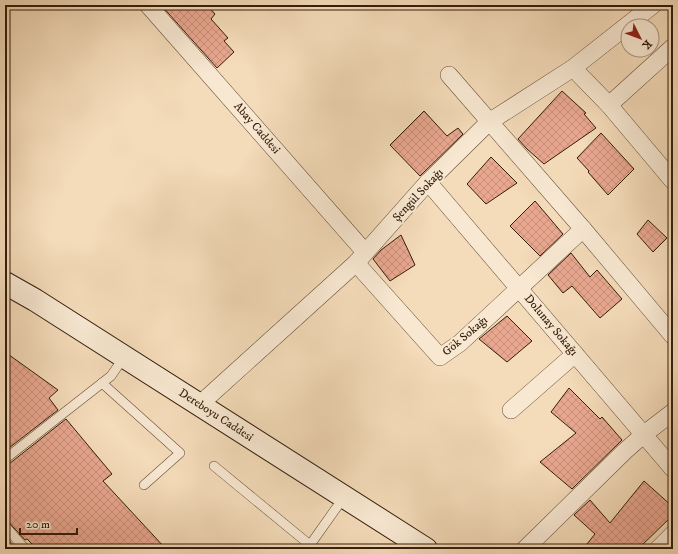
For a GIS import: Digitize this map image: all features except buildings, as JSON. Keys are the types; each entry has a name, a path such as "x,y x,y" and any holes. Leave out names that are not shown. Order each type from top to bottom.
{"main road":[{"name":"Dereboyu Caddesi","path":"5,283 35,300 426,549"}],"street":[{"name":"Abay Caddesi","path":"148,5 360,258"},
{"name":"Şengül Sokağı","path":"199,405 360,258 428,182 489,122 573,68 653,5"},
{"path":"609,105 673,47"},
{"path":"573,68 609,105 672,178"},
{"path":"449,75 583,229 673,336"},
{"name":"Dolunay Sokağı","path":"428,182 673,469"},
{"name":"Gök Sokağı","path":"360,258 440,358 460,343 583,229"},
{"path":"511,410 575,354"},
{"path":"524,549 643,435 673,412"},
{"path":"658,549 673,534"}],"lane":[{"path":"5,459 111,376 124,357"},
{"path":"102,383 180,453 144,485"},
{"path":"214,466 310,545 344,497"},
{"path":"5,526 25,549"}],"green space":[{"path":"5,535 16,549 5,549"}]}
